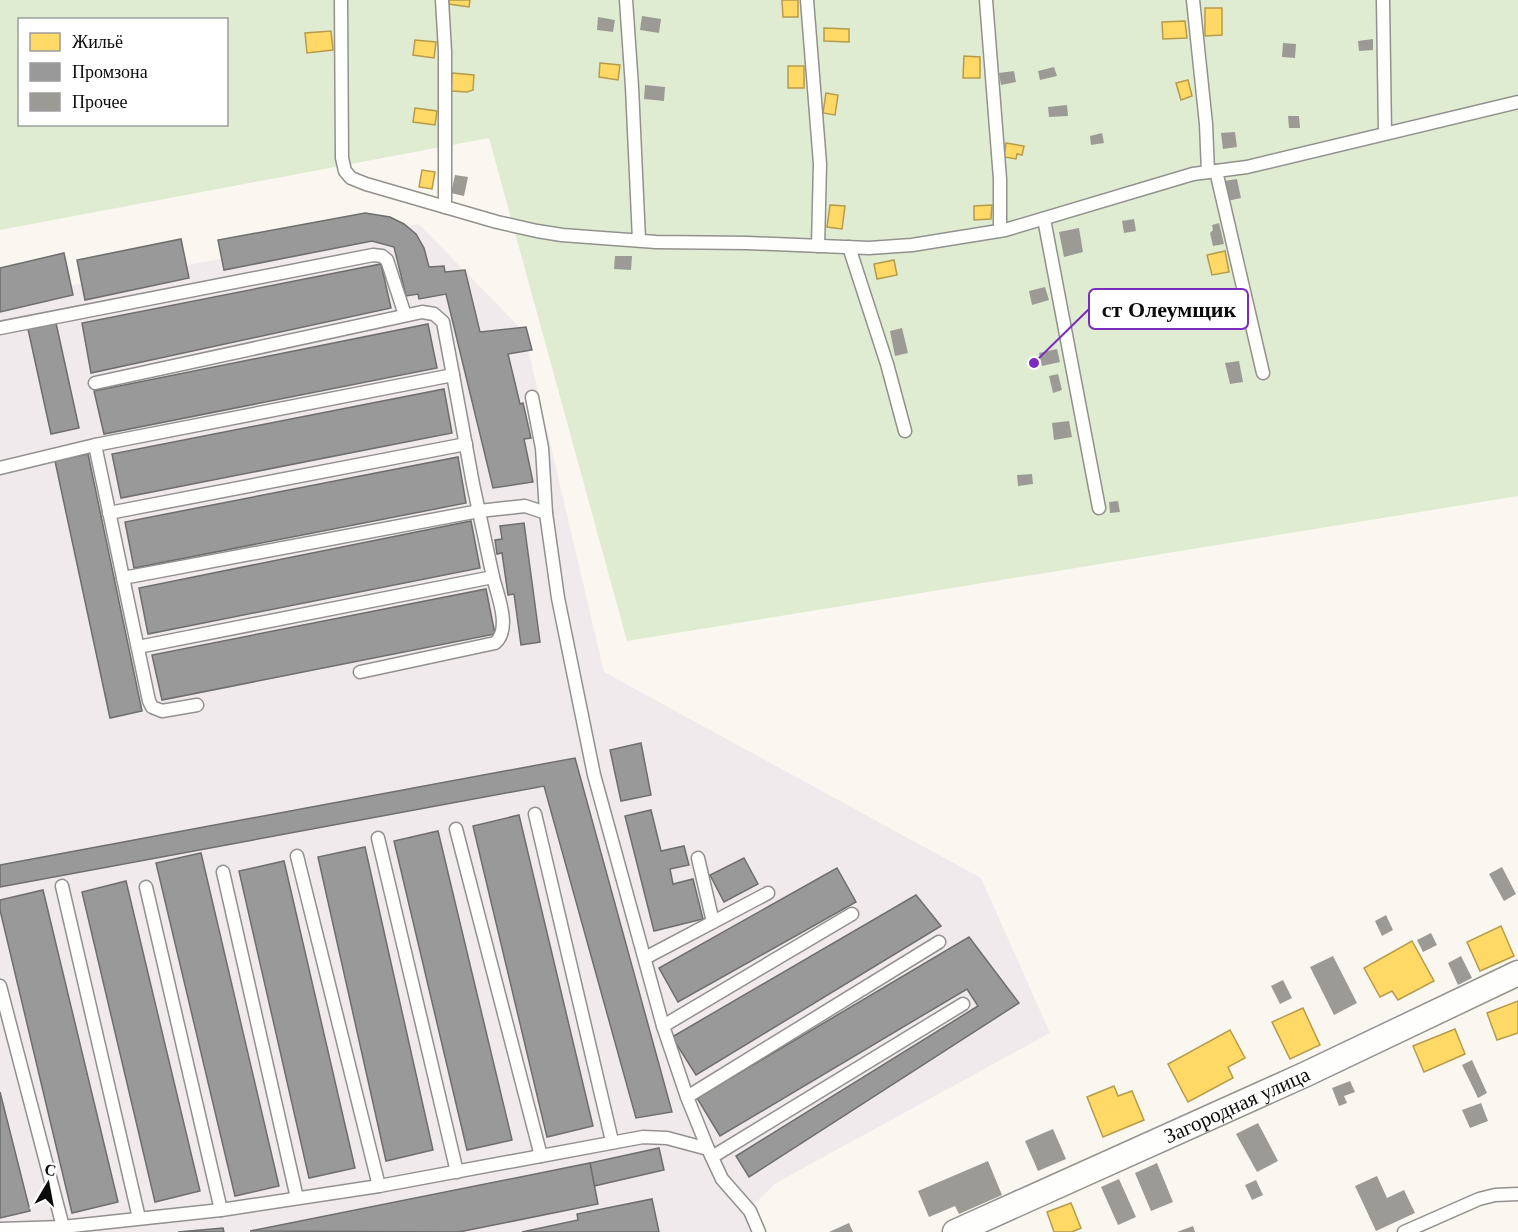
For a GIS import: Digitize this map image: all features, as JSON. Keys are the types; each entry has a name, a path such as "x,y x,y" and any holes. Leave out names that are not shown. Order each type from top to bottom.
{"street":[{"name":"Загородная улица","path":"955,1232 1304,1075 1518,974"}],"lane":[{"path":"341,0 341,145 345,171 351,178 445,207 537,231 639,240 849,247 912,245 1000,230 1193,174 1247,167 1518,102"},
{"path":"442,0 445,51 445,207"},
{"path":"626,0 639,240"},
{"path":"807,0 820,164 818,246"},
{"path":"986,0 1000,179 1000,230"},
{"path":"1193,0 1212,172 1263,373"},
{"path":"1383,0 1385,133"},
{"path":"1044,219 1099,508"},
{"path":"849,247 905,431"},
{"path":"0,328 373,255 382,256 387,260 405,315"},
{"path":"95,383 405,315 428,312 440,318 443,322 502,626 499,639 495,643 360,672"},
{"path":"0,468 95,445 453,375"},
{"path":"532,397 542,448 546,513 558,598 594,775 663,1026 687,1097 722,1179 750,1211 759,1232"},
{"path":"109,513 465,444"},
{"path":"95,445 149,701 152,707 162,711 197,705"},
{"path":"123,578 479,511 525,506 546,513"},
{"path":"138,647 493,577"},
{"path":"536,814 612,1142"},
{"path":"456,829 541,1156"},
{"path":"378,838 457,1172"},
{"path":"297,856 379,1186"},
{"path":"698,858 713,922"},
{"path":"223,872 297,1198"},
{"path":"62,886 139,1218"},
{"path":"146,888 221,1210"},
{"path":"645,958 768,893"},
{"path":"663,1026 852,914"},
{"path":"687,1097 939,942"},
{"path":"0,986 63,1227"},
{"path":"0,1229 63,1227 221,1210 379,1186 612,1142 656,1136 710,1153 963,1004"},
{"path":"1404,1232 1479,1199 1495,1195 1518,1194"}],"shaded area":[{"path":"419,224 524,332 604,672 981,878 1050,1033 776,1183 747,1211 754,1232 0,1232 0,298"}],"green space":[{"path":"0,0 1518,0 1518,496 627,641 489,138 0,230"}],"building: Жильё":[{"path":"449,0 470,0 469,7 449,4"},
{"path":"782,0 798,0 798,17 783,17"},
{"path":"1205,8 1222,8 1222,35 1205,36"},
{"path":"1185,21 1187,38 1163,39 1162,22"},
{"path":"824,28 849,29 849,42 824,41"},
{"path":"331,31 333,50 307,53 305,33"},
{"path":"415,40 436,42 434,58 413,55"},
{"path":"964,56 980,57 980,78 963,78"},
{"path":"600,63 620,65 618,80 599,77"},
{"path":"788,66 804,66 804,88 788,88"},
{"path":"452,73 474,75 473,90 451,91"},
{"path":"1188,80 1192,96 1181,100 1176,83"},
{"path":"826,93 838,95 835,115 823,113"},
{"path":"415,108 437,111 435,125 413,122"},
{"path":"1006,143 1024,146 1022,155 1017,154 1016,159 1004,157"},
{"path":"422,170 435,172 432,189 419,187"},
{"path":"830,205 845,206 842,229 827,227"},
{"path":"992,205 991,219 974,220 974,206"},
{"path":"1225,251 1229,272 1212,275 1207,255"},
{"path":"894,260 897,275 877,279 874,264"},
{"path":"1501,926 1514,956 1480,971 1467,942"},
{"path":"1412,941 1434,981 1398,1000 1392,991 1380,997 1364,968"},
{"path":"1518,1001 1518,1033 1497,1040 1487,1013"},
{"path":"1303,1008 1320,1045 1290,1059 1272,1022"},
{"path":"1455,1029 1465,1054 1424,1072 1413,1046"},
{"path":"1230,1030 1245,1058 1228,1067 1233,1078 1188,1102 1168,1064"},
{"path":"1114,1086 1118,1096 1132,1091 1144,1120 1103,1137 1087,1097"},
{"path":"1071,1203 1081,1228 1072,1232 1054,1232 1047,1212"}],"building: Промзона":[{"path":"365,213 390,217 404,224 416,234 424,248 429,267 444,266 445,272 465,270 480,332 526,327 532,350 508,354 531,438 524,439 533,482 493,488 446,294 419,299 418,294 406,296 394,247 372,241 224,270 218,240"},
{"path":"181,239 189,278 85,300 77,260"},
{"path":"64,253 73,295 0,312 0,268"},
{"path":"381,264 391,308 91,373 82,323"},
{"path":"56,323 79,428 51,434 28,329"},
{"path":"428,324 437,368 104,434 94,391"},
{"path":"444,389 452,433 121,498 112,454"},
{"path":"88,454 142,711 110,718 55,461"},
{"path":"458,457 466,503 134,568 125,522"},
{"path":"471,521 480,568 148,634 139,588"},
{"path":"524,523 540,642 521,645 514,594 508,595 502,553 497,554 495,540 502,539 500,526"},
{"path":"486,589 495,634 162,700 152,655"},
{"path":"641,743 651,795 621,801 610,750"},
{"path":"575,758 672,1112 636,1118 544,786 0,887 0,865"},
{"path":"651,810 661,851 684,846 689,865 670,869 673,884 693,879 703,919 654,931 625,816"},
{"path":"519,815 593,1126 547,1137 473,826"},
{"path":"438,831 512,1140 467,1150 394,841"},
{"path":"365,847 433,1150 386,1161 318,857"},
{"path":"201,853 279,1186 235,1196 156,863"},
{"path":"744,858 758,884 724,902 710,875"},
{"path":"284,861 355,1168 309,1178 239,871"},
{"path":"837,868 856,902 678,1002 659,968"},
{"path":"126,881 200,1191 155,1202 82,892"},
{"path":"43,890 118,1202 72,1213 0,910 0,900"},
{"path":"916,895 941,926 696,1075 672,1037"},
{"path":"969,937 1019,1003 749,1177 736,1156 978,1006 967,989 720,1136 697,1098"},
{"path":"0,1092 30,1211 0,1218"},
{"path":"659,1148 664,1170 594,1186 590,1163"},
{"path":"590,1163 598,1204 459,1232 250,1231"},
{"path":"652,1199 659,1232 522,1232 578,1220 577,1214"},
{"path":"223,1228 224,1232 178,1232"}],"building: Прочее":[{"path":"642,16 661,19 659,33 640,30"},
{"path":"598,17 615,20 613,32 597,30"},
{"path":"1373,39 1373,50 1359,51 1358,41"},
{"path":"1283,43 1296,44 1295,58 1282,57"},
{"path":"1054,67 1057,76 1040,80 1038,71"},
{"path":"1014,71 1016,82 1001,85 999,73"},
{"path":"645,85 665,87 664,101 644,99"},
{"path":"1067,105 1068,116 1049,117 1048,107"},
{"path":"1288,116 1299,116 1300,128 1289,128"},
{"path":"1235,132 1237,147 1223,149 1221,133"},
{"path":"1102,133 1104,143 1091,145 1090,136"},
{"path":"455,175 468,177 464,196 451,193"},
{"path":"1237,179 1241,198 1227,201 1224,181"},
{"path":"1134,219 1136,231 1124,233 1122,221"},
{"path":"1219,223 1224,244 1213,246 1210,233 1213,230 1212,225"},
{"path":"1079,228 1083,252 1064,257 1059,232"},
{"path":"615,256 632,256 631,270 614,269"},
{"path":"1045,287 1049,300 1032,305 1029,291"},
{"path":"902,328 908,353 895,356 890,331"},
{"path":"1057,349 1060,362 1042,366 1039,353"},
{"path":"1239,361 1243,382 1230,384 1225,363"},
{"path":"1058,374 1062,390 1053,393 1049,376"},
{"path":"1069,421 1072,437 1054,440 1052,423"},
{"path":"1032,474 1033,484 1018,486 1017,475"},
{"path":"1118,501 1120,512 1110,513 1109,502"},
{"path":"1502,867 1516,894 1504,901 1489,874"},
{"path":"1386,915 1393,930 1382,936 1375,921"},
{"path":"1431,933 1437,945 1423,952 1417,940"},
{"path":"1333,956 1357,1003 1334,1015 1310,967"},
{"path":"1461,956 1472,978 1458,985 1448,963"},
{"path":"1283,980 1292,998 1280,1004 1271,986"},
{"path":"1472,1060 1487,1093 1478,1098 1462,1065"},
{"path":"1350,1081 1355,1092 1344,1096 1347,1103 1339,1106 1332,1088"},
{"path":"1481,1103 1488,1121 1470,1128 1462,1110"},
{"path":"1258,1123 1278,1161 1257,1172 1236,1134"},
{"path":"1053,1129 1066,1159 1038,1171 1025,1141"},
{"path":"988,1161 1002,1195 959,1214 955,1206 929,1217 918,1191"},
{"path":"1157,1163 1173,1202 1151,1211 1135,1173"},
{"path":"1377,1176 1387,1198 1404,1190 1415,1213 1376,1231 1355,1186"},
{"path":"1119,1179 1136,1217 1118,1225 1101,1187"},
{"path":"1256,1180 1263,1195 1252,1200 1245,1185"},
{"path":"849,1223 853,1232 829,1232"},
{"path":"1193,1226 1195,1232 1177,1232"}],"place":[{"name":"ст Олеумщик","path":"1034,363"}]}
